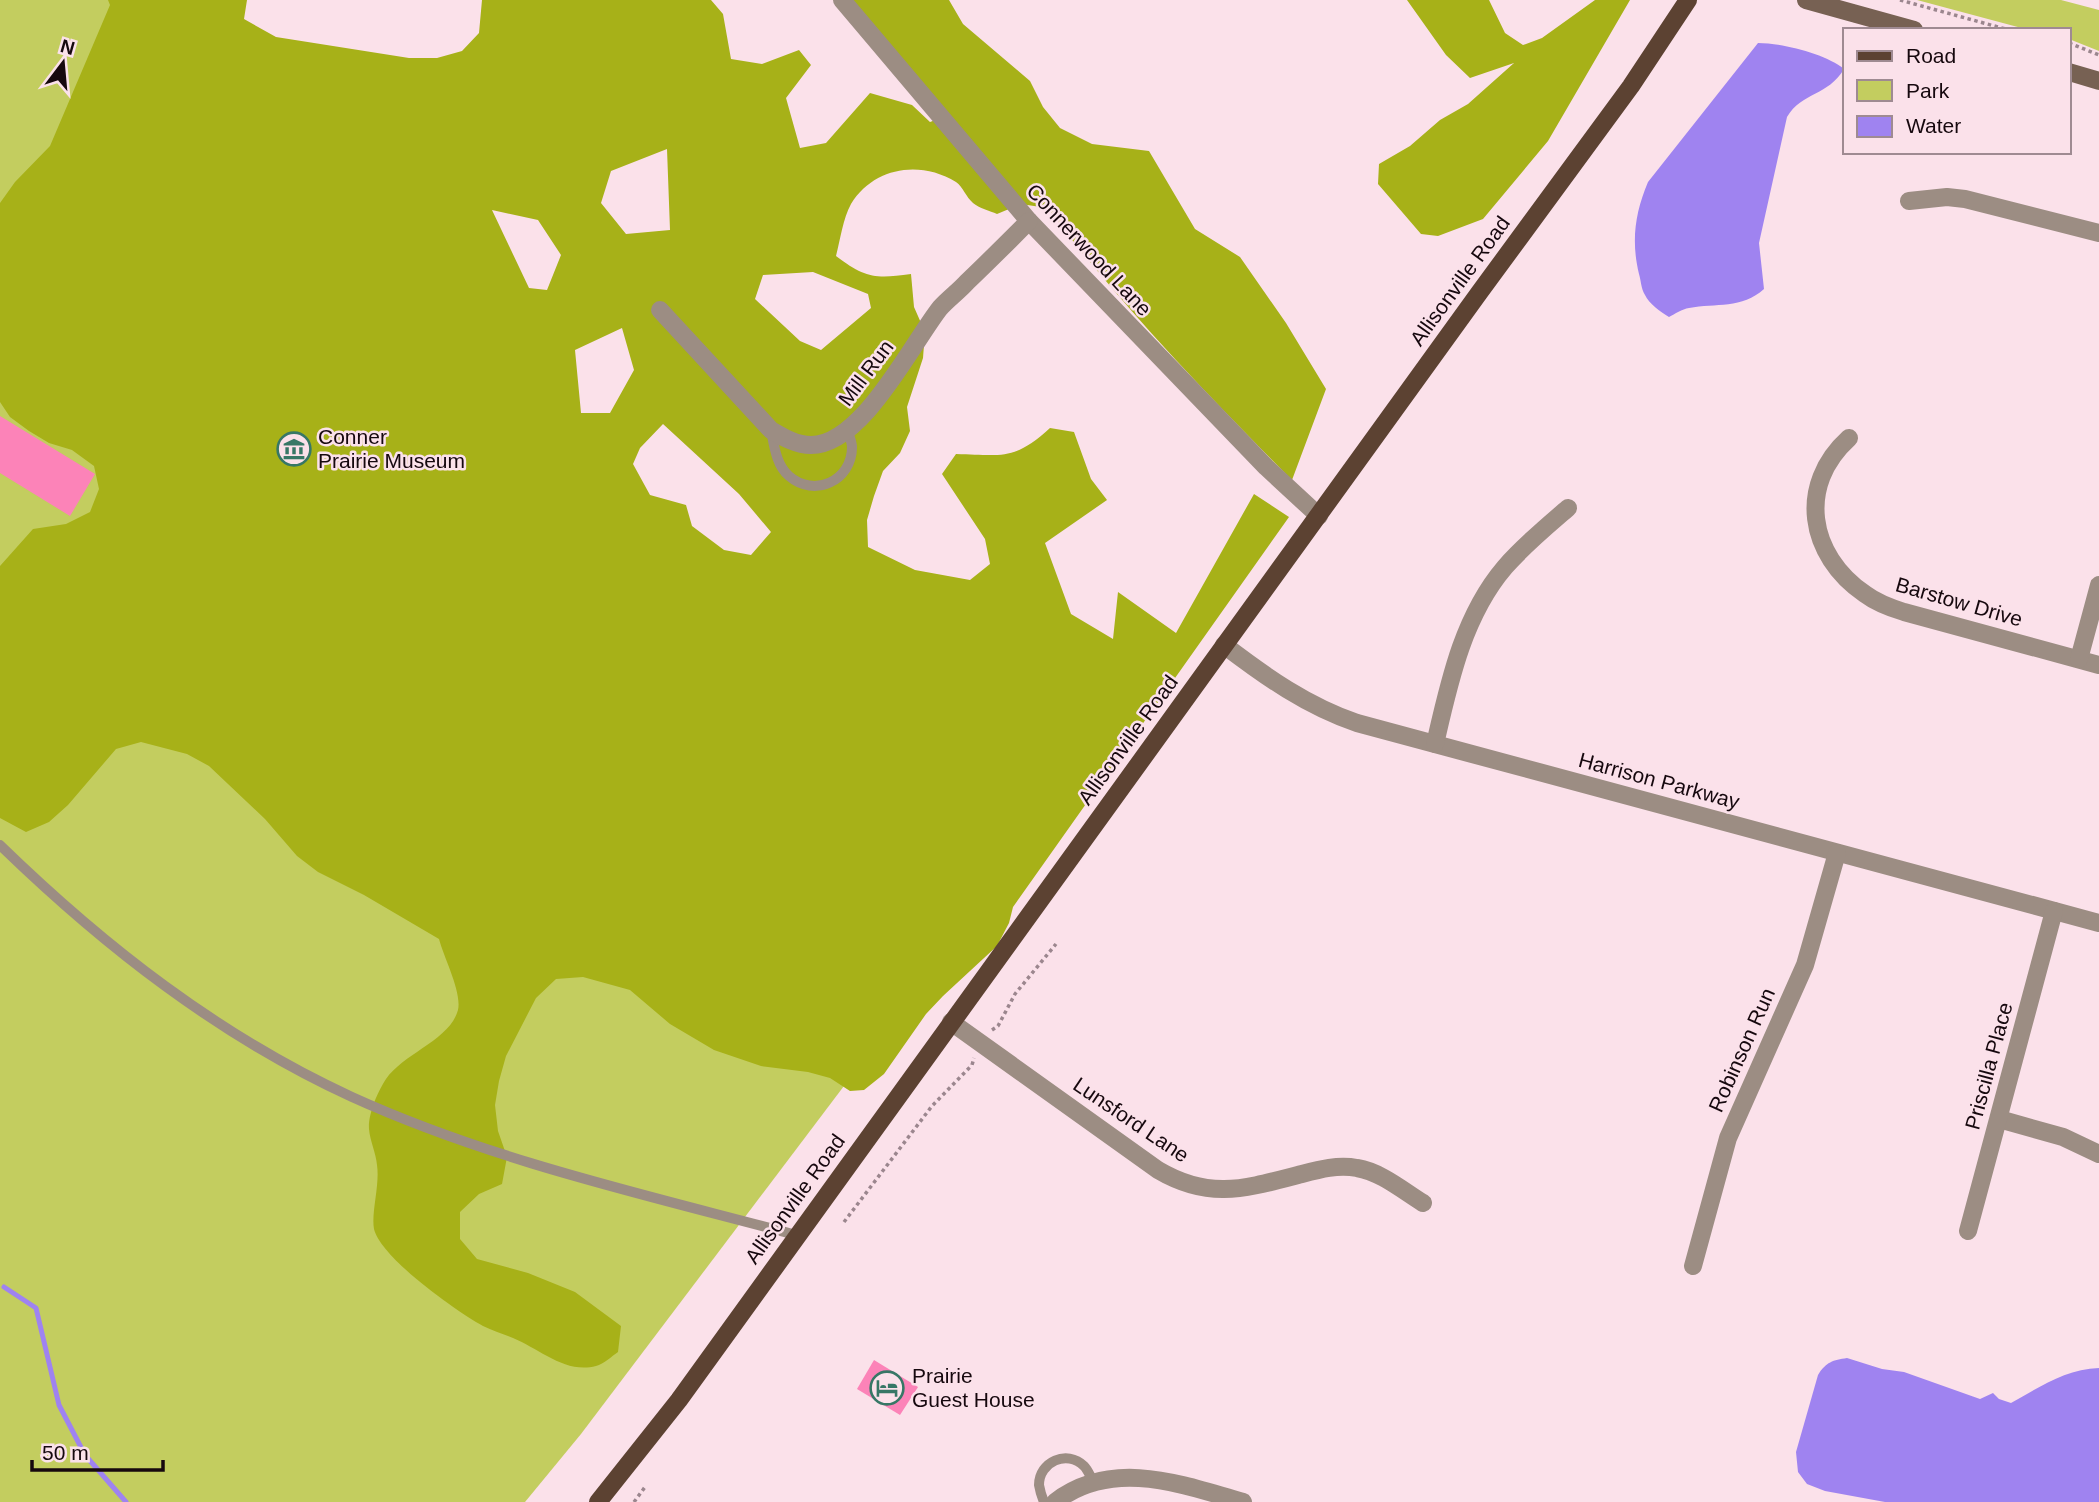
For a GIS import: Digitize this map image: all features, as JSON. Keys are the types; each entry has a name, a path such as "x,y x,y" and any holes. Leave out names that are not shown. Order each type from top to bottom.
{"main road":[{"name":"Allisonville Road","path":"598,1502 679,1400 1631,86 1688,0"}],"street":[{"name":"Connerwood Lane","path":"842,0 1029,222 1266,467 1319,516"},
{"path":"1806,0 1907,28"},
{"path":"2071,73 2099,80"},
{"path":"1909,201 1938,197 1965,198 2099,233"},
{"name":"Mill Run","path":"660,310 771,430 785,439 809,445 824,443 848,431 873,404 942,306 1029,222"},
{"name":"Barstow Drive","path":"1849,438 1836,450 1825,467 1815,500 1821,538 1840,572 1854,586 1877,602 1904,612 2099,665"},
{"path":"1435,744 1459,652 1480,604 1504,568 1568,508"},
{"path":"2079,659 2099,585"},
{"name":"Harrison Parkway","path":"1224,645 1279,685 1322,711 1357,723 2099,923"},
{"name":"Robinson Run","path":"1693,1266 1731,1129 1805,965 1837,853"},
{"name":"Priscilla Place","path":"1968,1231 2054,911"},
{"name":"Lunsford Lane","path":"951,1021 1158,1170 1188,1185 1208,1189 1236,1189 1334,1167 1353,1167 1380,1176 1423,1203"},
{"path":"1999,1118 2063,1137 2099,1154"},
{"path":"1055,1502 1093,1481 1125,1477 1156,1479 1243,1502"}],"lane":[{"path":"771,430 775,451 789,476 804,484 819,487 834,482 848,467 852,447 848,431"},
{"path":"0,845 75,916 142,970 235,1034 337,1090 447,1135 499,1152 796,1236"},
{"path":"1044,1502 1040,1490 1041,1477 1052,1462 1063,1458 1077,1461 1085,1467 1093,1481"}],"path":[{"path":"1899,0 2001,28"},
{"path":"2071,44 2099,55"},
{"path":"992,1030 998,1026 1015,994 1056,944"},
{"path":"844,1223 932,1106 972,1065 974,1058"},
{"path":"634,1502 645,1487"}],"green space":[{"name":"Conner Prairie Museum","path":"0,0 190,0 986,898 581,1434 525,1502 0,1502"},
{"path":"1917,0 2061,0 2099,10 2099,51 2071,40 2071,28 2022,28"}],"shaded area":[{"path":"108,0 247,0 244,19 276,37 409,58 437,58 462,51 479,33 482,0 711,0 723,14 731,59 762,64 799,50 811,65 786,98 800,148 826,143 870,93 912,105 930,122 949,115 850,0 949,0 963,24 1030,81 1043,107 1060,128 1092,144 1149,151 1195,229 1240,257 1286,323 1326,389 1292,480 1165,348 1104,279 1047,208 1021,204 997,214 973,203 956,182 928,171 913,170 885,175 872,182 851,204 836,256 855,269 871,275 911,274 914,307 925,332 923,358 907,407 910,431 900,453 883,471 867,520 868,547 915,570 970,580 990,564 985,539 942,474 956,454 1007,454 1027,446 1050,428 1074,432 1091,479 1107,500 1045,543 1071,614 1113,639 1118,592 1176,633 1254,494 1289,517 1013,907 1009,923 997,946 926,1014 884,1074 864,1090 850,1091 830,1078 808,1072 761,1066 714,1050 670,1024 630,990 583,977 556,979 536,998 506,1056 499,1081 495,1105 498,1131 507,1157 502,1184 479,1194 460,1212 460,1239 477,1259 528,1273 575,1292 621,1326 618,1352 599,1365 585,1368 563,1364 471,1319 404,1268 380,1241 374,1229 378,1173 369,1129 374,1103 386,1079 394,1070 446,1030 458,1010 455,985 439,939 364,895 318,872 297,856 265,819 209,766 187,754 141,742 116,749 68,805 49,822 26,832 0,818 0,566 33,529 66,524 90,512 99,489 94,466 72,450 49,443 29,431 10,417 0,402 0,203 15,182 50,146 110,5","holes":["667,149 670,230 626,234 601,203 611,171","492,210 538,220 561,255 547,290 529,288","813,272 868,294 871,308 821,350 800,341 755,299 763,275","622,328 634,370 610,413 581,413 575,350","663,424 739,494 771,532 751,555 724,550 692,526 686,505 650,495 633,464 640,448"]},
{"path":"1407,0 1489,0 1505,33 1523,45 1542,38 1595,0 1630,0 1548,141 1483,219 1438,236 1421,234 1378,184 1379,164 1410,146 1440,120 1468,104 1514,63 1470,78 1446,55"}],"water":[{"path":"1758,43 1803,50 1843,68 1838,78 1800,103 1787,117 1759,243 1764,289 1756,295 1728,304 1686,309 1669,317 1656,308 1643,290 1635,239 1637,216 1648,182"},
{"path":"1847,1358 1882,1369 1904,1372 1980,1399 1993,1393 1999,1399 2011,1403 2064,1375 2099,1368 2099,1502 1885,1502 1825,1491 1807,1484 1798,1472 1796,1452 1818,1375 1830,1362"}],"building":[{"path":"0,416 95,474 70,516 0,473"},
{"name":"Prairie Guest House","path":"874,1360 918,1387 900,1415 857,1389"}],"waterway":[{"path":"4,1287 36,1308 59,1405 85,1455 126,1502"}],"place":[{"name":"Conner Prairie Museum","path":"294,449"},
{"name":"Prairie Guest House","path":"887,1388"}]}
